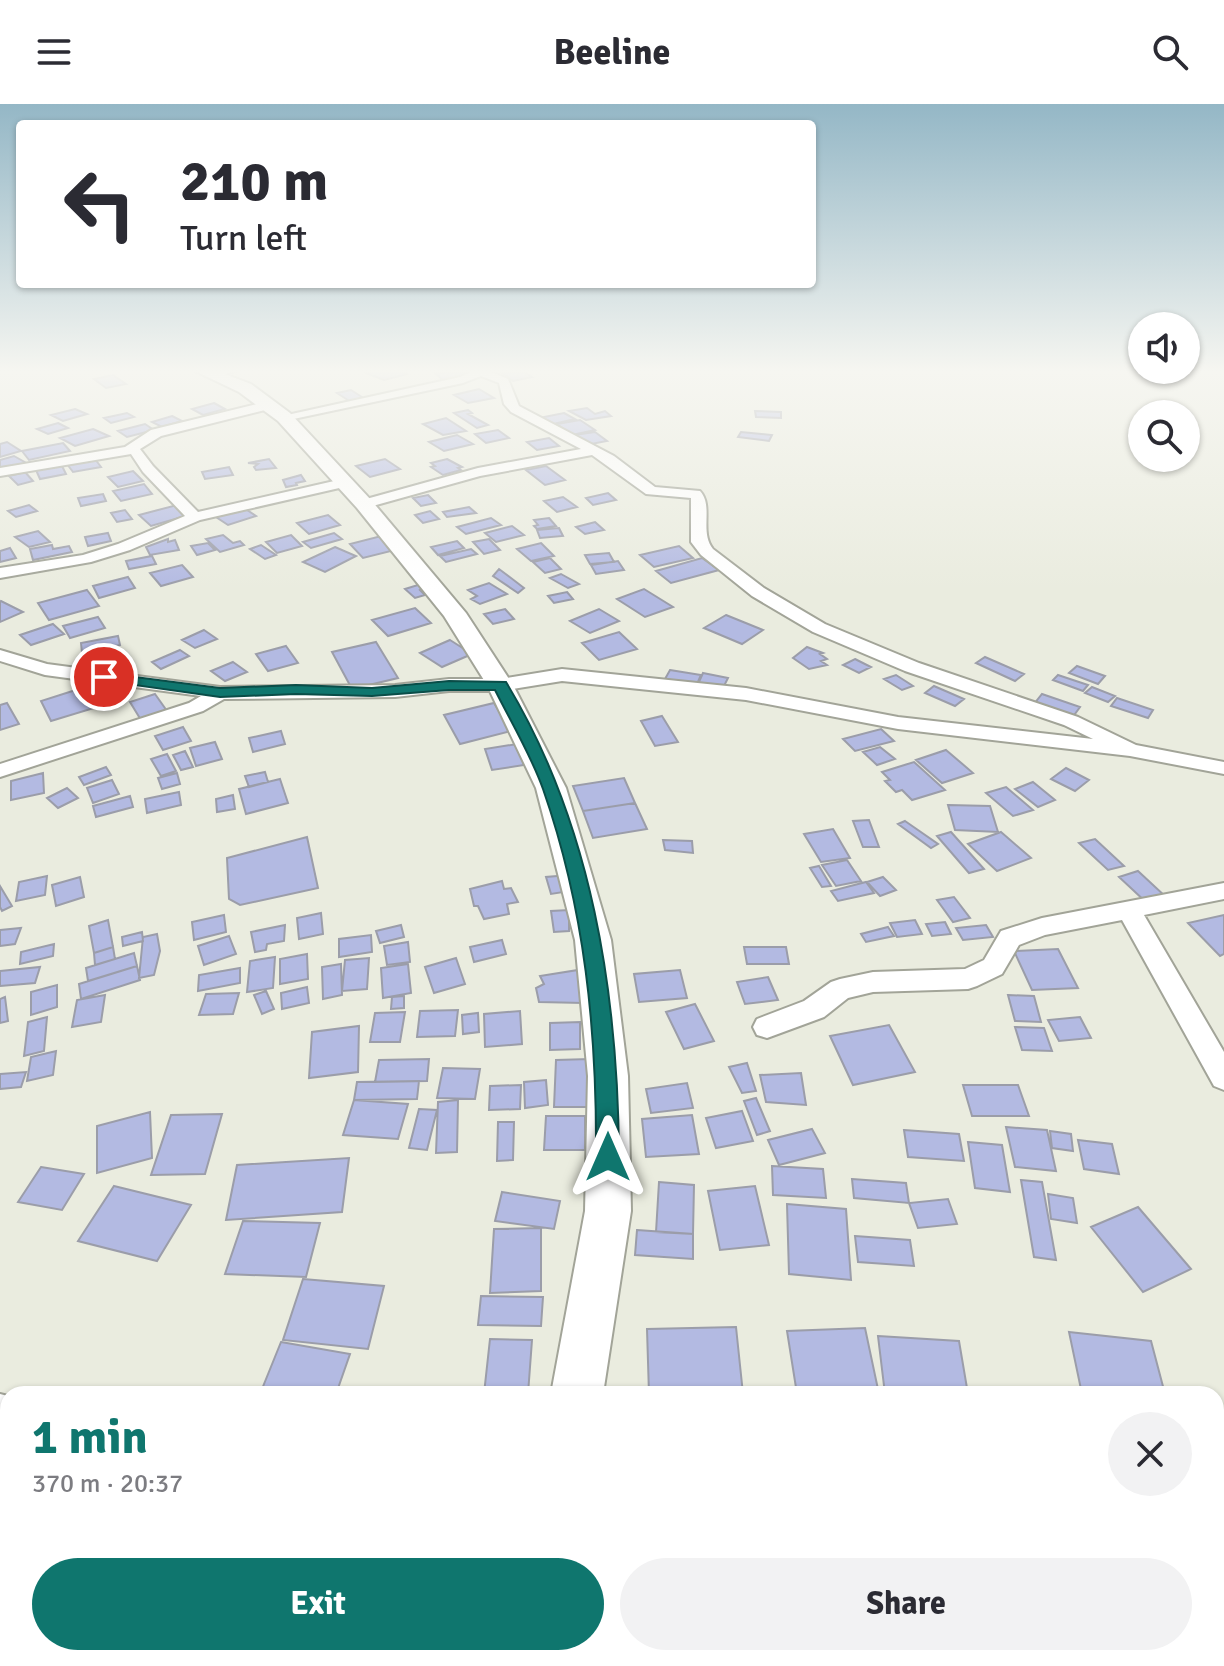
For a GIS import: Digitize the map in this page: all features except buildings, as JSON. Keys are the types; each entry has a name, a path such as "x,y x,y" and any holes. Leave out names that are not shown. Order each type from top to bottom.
{"main road":[{"path":"310,444 454,613 500,685 551,788 593,940 608,1076 608,1211 578,1386"}],"street":[{"path":"0,472 134,449 139,444"},
{"path":"581,444 651,491 695,494 698,497 699,542 707,552 758,592 819,628 912,667 1071,721 1130,750"},
{"path":"134,449 148,469 195,517"},
{"path":"0,573 85,559 124,547 195,517 594,451"},
{"path":"0,655 45,669 220,693 296,690 364,692 449,685 500,685 562,675 671,685 746,694 898,723 1130,750 1224,768"},
{"path":"0,771 196,707 220,693"},
{"path":"767,1027 814,1009 840,989 873,982 968,979 993,967 1010,938 1042,927 1224,891"},
{"path":"1129,910 1224,1078"}],"route":[{"path":"104,677 220,693 296,690 372,692 449,685 500,685 551,788 593,940 608,1076 608,1157"}]}
